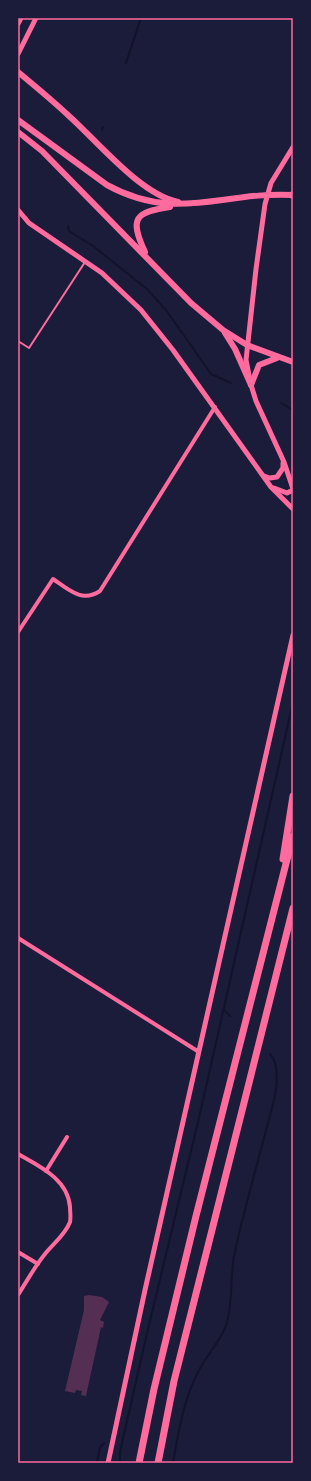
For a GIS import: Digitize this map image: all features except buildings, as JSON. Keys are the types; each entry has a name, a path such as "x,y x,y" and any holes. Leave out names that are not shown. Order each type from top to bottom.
{"highway":[{"path":"276,902 293,796"},
{"path":"139,1463 162,1354 293,836"},
{"path":"158,1463 174,1381 293,908"}],"main road":[{"path":"18,72 70,116 96,142 144,185 158,195 172,201 190,205"},
{"path":"18,120 102,182 123,194 166,205 190,205"},
{"path":"18,132 42,151 191,303 223,330 247,345 277,358 293,362"},
{"path":"146,256 136,229 138,220 143,214 151,210 257,196 283,194 293,195"},
{"path":"223,330 235,349 251,385"},
{"path":"251,385 259,365 277,358"}],"street":[{"path":"18,24 21,18"},
{"path":"18,54 36,18"},
{"path":"271,487 287,493 293,490 284,462 264,421 251,385 246,360 265,204 271,184 293,147"},
{"path":"18,210 29,223 86,261 115,284 141,310 215,407 271,487 293,509"},
{"path":"18,632 20,625 53,579 80,596 94,595 100,591 215,407"},
{"path":"264,476 270,478 277,477 284,462"},
{"path":"108,1463 145,1290 293,635"},
{"path":"18,938 199,1052"},
{"path":"46,1171 67,1137"},
{"path":"18,1154 46,1171 61,1184 69,1198 70,1215 70,1222 38,1264 18,1295"},
{"path":"18,1252 38,1264"}],"lane":[{"path":"18,341 29,348 86,261"}],"waterway":[{"path":"126,63 141,18"},
{"path":"68,226 69,231 93,246 147,289 166,310 211,374 231,383"},
{"path":"281,403 293,410"},
{"path":"120,1463 120,1452 147,1333 199,1118 293,702"},
{"path":"224,1010 230,1016"},
{"path":"173,1463 179,1428 193,1382 201,1366 223,1332 228,1318 231,1300 234,1256 276,1089 277,1076 275,1064 270,1054"},
{"path":"97,1463 100,1447 104,1443"}]}
